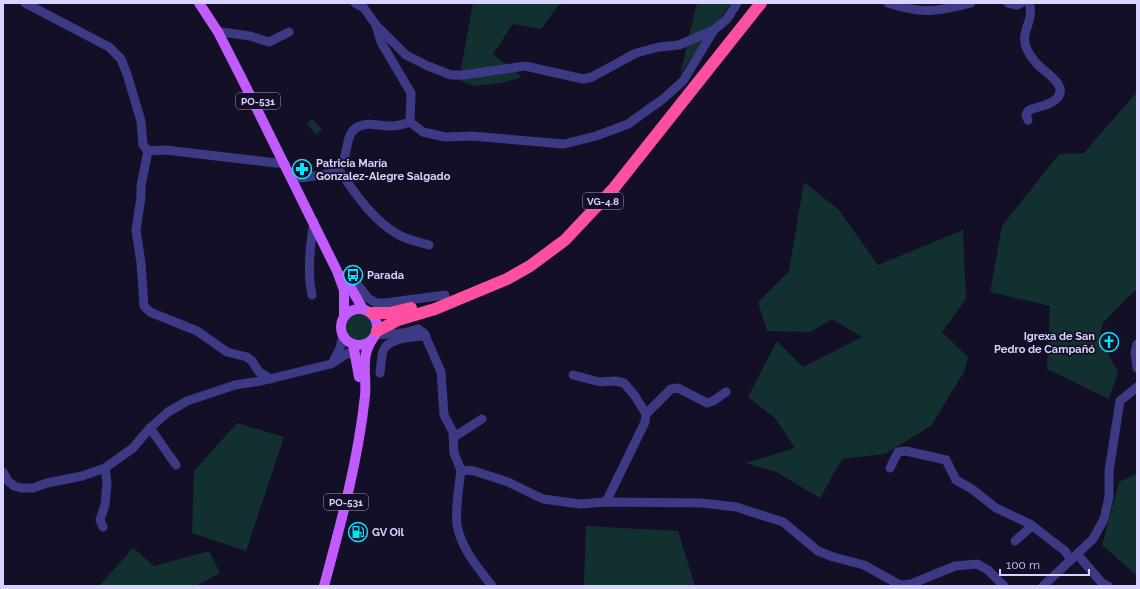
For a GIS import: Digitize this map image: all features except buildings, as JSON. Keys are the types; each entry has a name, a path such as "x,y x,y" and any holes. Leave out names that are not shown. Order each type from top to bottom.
{"highway":[{"name":"VG-4.8","path":"375,336 513,276 537,261 565,240 614,188 761,3"},
{"path":"705,73 726,55 768,3"},
{"name":"VG-4.8","path":"368,311 390,313 470,294"}],"main road":[{"name":"PO-531","path":"200,3 218,32 281,161 314,222 344,290 344,317 341,326 343,335 352,344 357,357 362,416"},
{"name":"PO-531","path":"207,5 298,179 346,280 377,324 375,336 365,354 365,394 350,488 324,586"},
{"path":"344,317 350,311 368,311"},
{"path":"352,344 363,344 375,336"}],"street":[{"path":"25,3 109,47 121,59 141,121 143,145 148,151"},
{"path":"355,3 364,8 376,25 406,55 451,75 463,75 525,66 583,79 592,77 636,53 659,47 679,45 714,30 727,19 737,3"},
{"path":"888,3 902,8 935,12 971,3"},
{"path":"1008,3 1021,3"},
{"path":"1028,120 1026,115 1028,111 1047,105 1060,95 1061,90 1058,82 1039,65 1026,48 1024,36 1031,15 1029,3"},
{"path":"376,25 381,42 411,93 410,122"},
{"path":"410,122 423,132 432,136 445,137 471,136 564,144 596,136 628,124 663,99 683,81 714,30"},
{"path":"222,32 250,36 269,42 289,32"},
{"path":"298,179 329,173 338,169 342,163 349,138 355,129 369,123 393,126 410,122"},
{"path":"148,151 165,150 281,161"},
{"path":"148,151 141,186 141,197 136,230 142,268 144,306 150,312 197,331 227,352 247,358 252,361 259,372 271,379"},
{"path":"338,169 367,210 375,217 398,234 429,245"},
{"path":"312,295 310,283 311,243 314,222"},
{"path":"311,243 313,239 317,238 322,240"},
{"path":"346,280 358,285 368,298 376,303 445,294"},
{"path":"393,328 418,329 426,336 441,372 444,415 451,426 454,437 454,453 461,470 457,517 461,539 480,571 492,586"},
{"path":"331,364 339,353 343,335"},
{"path":"380,373 384,350 388,344 399,340 426,336"},
{"path":"341,357 342,352 352,344"},
{"path":"1137,344 1135,353 1137,368"},
{"path":"3,472 8,481 14,486 22,488 33,488 47,483 82,476 105,468 133,448 150,428 168,412 188,401 235,385 271,379 331,364 348,353 357,357"},
{"path":"573,375 600,382 615,381 624,383 635,396 646,414"},
{"path":"1043,586 1093,539 1104,520 1109,497 1109,471 1120,401 1137,387"},
{"path":"606,502 645,422 646,414 671,389 678,388 707,403 713,401 726,392"},
{"path":"454,437 482,419"},
{"path":"150,428 176,465"},
{"path":"890,468 898,452 906,450 946,460 956,480 972,489 996,508 1032,526 1074,557 1102,583 1108,586"},
{"path":"103,527 100,517 105,505 107,483 105,468"},
{"path":"461,470 474,471 508,482 543,499 580,504 606,502 702,503 736,507 783,522 818,551 833,557 864,565 900,585 924,583 955,566 977,564 988,570 1004,586"},
{"path":"1015,541 1032,526"}],"green space":[{"path":"473,3 560,3 541,29 513,24 493,54 522,77 502,83 474,86 459,80"},
{"path":"697,3 731,3 680,74"},
{"path":"1137,92 1137,290 1131,294 1103,323 1099,337 1118,372 1109,399 1047,369 1050,306 990,292 1002,226 1059,154 1084,153"},
{"path":"312,119 322,129 316,135 307,124"},
{"path":"804,182 839,210 878,265 963,230 966,299 942,332 968,357 964,372 931,426 885,454 842,459 820,498 776,472 745,463 795,448 775,418 748,397 777,341 803,367 862,337 832,319 810,332 767,331 758,302 789,271"},
{"path":"359,314 368,318 372,327 368,336 359,340 350,336 346,327 350,318"},
{"path":"237,423 284,437 246,551 192,533 194,471"},
{"path":"1137,473 1137,576 1102,545 1119,482"},
{"path":"586,526 678,531 695,586 584,586"},
{"path":"133,548 154,566 209,551 220,573 196,586 99,586"}],"place":[{"name":"Patricia María Gonzalez-Alegre Salgado","path":"302,169"},
{"name":"Parada","path":"353,275"},
{"name":"Igrexa de San Pedro de Campañó","path":"1109,342"},
{"name":"GV Oil","path":"358,532"}]}
